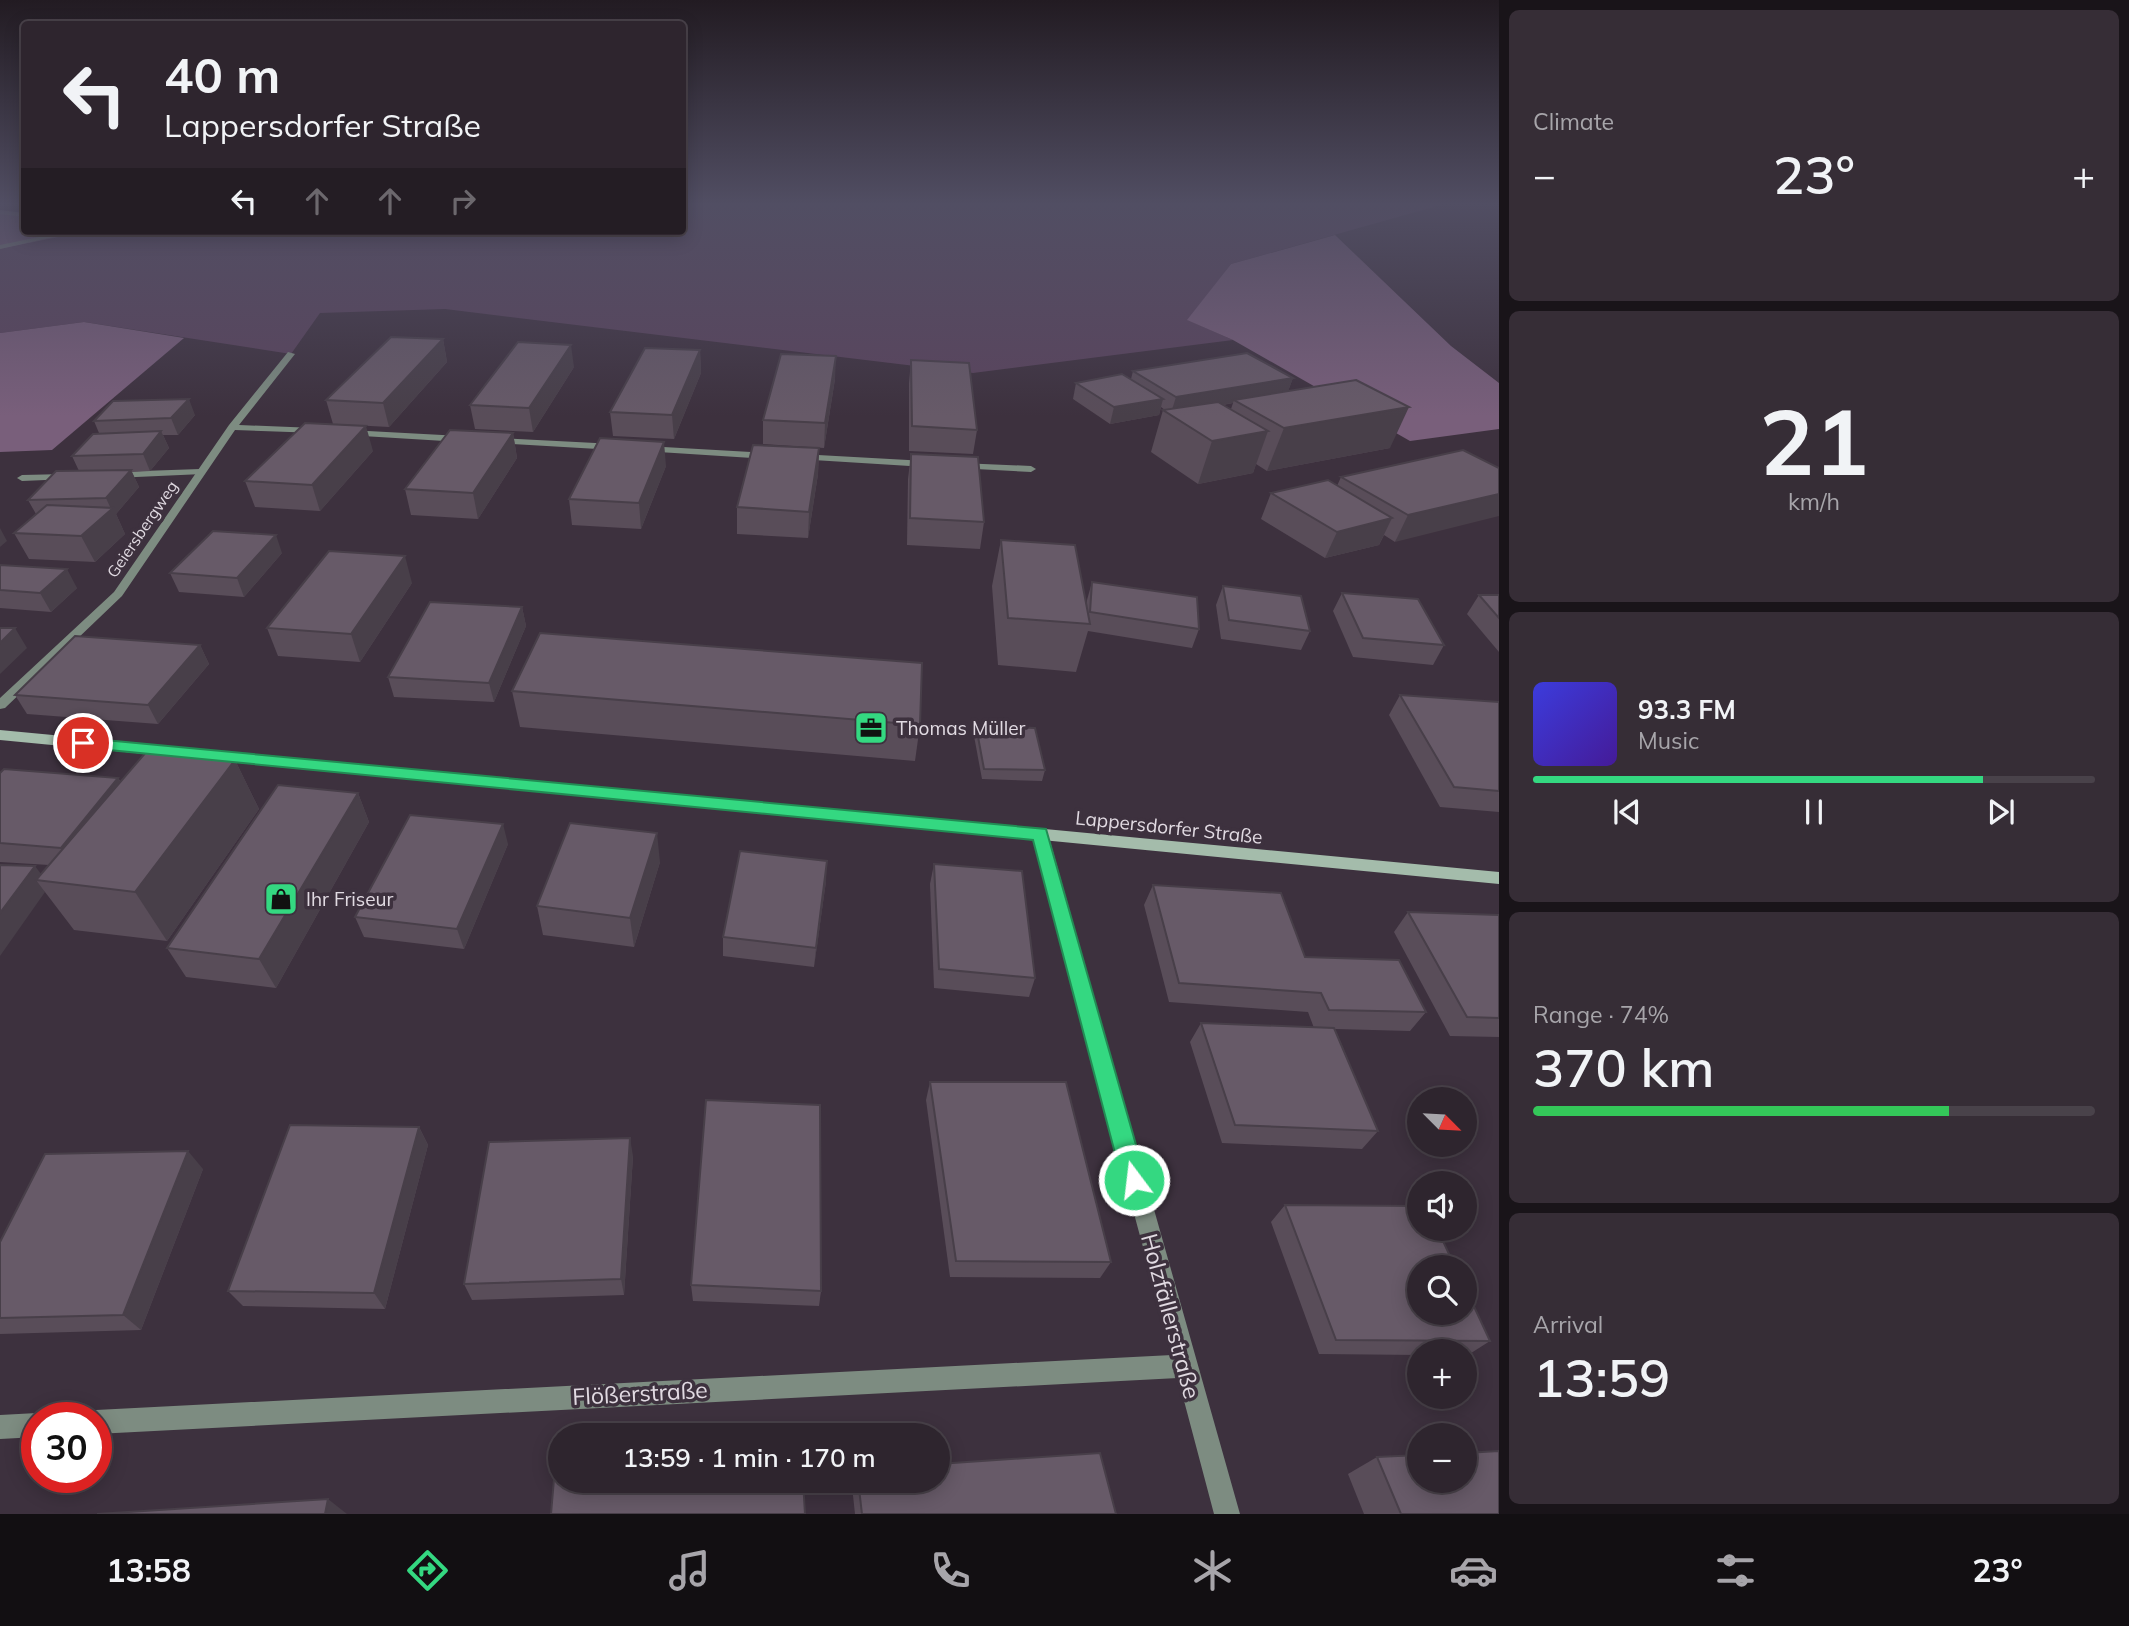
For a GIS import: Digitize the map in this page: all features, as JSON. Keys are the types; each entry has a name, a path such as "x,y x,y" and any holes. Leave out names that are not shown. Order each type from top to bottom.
{"street":[{"name":"Geiersbergweg","path":"0,705 118,594 232,427 291,354"},
{"path":"232,427 321,432"},
{"path":"334,432 466,439"},
{"path":"480,440 778,456"},
{"path":"791,457 941,465"},
{"path":"955,466 1031,470"},
{"path":"104,476 200,472"},
{"path":"22,478 77,477"},
{"name":"Lappersdorfer Straße","path":"0,735 1499,878"},
{"name":"Holzfällerstraße","path":"1040,834 1227,1514"},
{"name":"Flößerstraße","path":"112,1421 1185,1366"},
{"path":"0,1427 21,1426"}],"shaded area":[{"path":"0,275 1223,275 1188,320 1233,340 973,373 445,309 320,313 291,354 84,322 0,333"},
{"path":"1223,275 1376,275 1451,346 1499,383 1499,429 1410,441 1233,340 1187,320"},
{"path":"84,322 184,338 52,450 0,452 0,333"}],"building":[{"path":"391,337 443,339 383,403 326,400"},
{"path":"518,342 571,345 529,408 470,405"},
{"path":"645,348 700,350 672,415 610,412"},
{"path":"1247,353 1293,378 1176,397 1133,371"},
{"path":"781,354 836,356 825,423 763,420"},
{"path":"911,360 969,363 977,430 912,426"},
{"path":"1122,374 1163,399 1114,407 1076,383"},
{"path":"1356,380 1409,407 1284,428 1234,400"},
{"path":"189,399 171,418 94,421 113,401"},
{"path":"1218,402 1268,431 1212,441 1163,410"},
{"path":"305,423 366,426 312,485 245,481"},
{"path":"450,430 513,433 473,493 405,489"},
{"path":"161,431 143,454 72,456 93,434"},
{"path":"600,438 664,442 639,503 569,499"},
{"path":"753,445 819,448 809,512 737,507"},
{"path":"1463,450 1499,468 1499,494 1408,515 1341,477"},
{"path":"911,454 978,457 984,522 910,518"},
{"path":"131,470 106,498 28,500 56,471"},
{"path":"1328,480 1392,518 1337,532 1271,493"},
{"path":"47,505 113,508 81,536 14,533"},
{"path":"213,531 276,535 237,578 170,573"},
{"path":"1001,540 1075,545 1090,624 1008,618"},
{"path":"329,551 405,556 351,634 267,628"},
{"path":"0,565 67,569 40,593 0,590"},
{"path":"1092,582 1197,597 1199,629 1090,612"},
{"path":"1223,586 1301,596 1310,631 1229,620"},
{"path":"1342,593 1418,599 1444,645 1363,638"},
{"path":"1479,595 1499,595 1499,618"},
{"path":"430,602 522,607 489,683 388,677"},
{"path":"0,628 15,628 0,643"},
{"path":"540,633 922,663 920,725 512,691"},
{"path":"75,636 200,645 148,705 15,695"},
{"path":"1400,695 1499,702 1499,791 1454,787"},
{"path":"976,726 1035,728 1045,770 984,769"},
{"path":"147,751 235,760 135,892 36,880"},
{"path":"4,769 118,778 61,848 0,843 0,773"},
{"path":"278,785 358,793 259,959 167,948"},
{"path":"410,815 503,824 457,929 355,917"},
{"path":"570,823 657,833 630,918 537,906"},
{"path":"740,851 827,861 816,948 723,937"},
{"path":"934,864 1022,871 1035,978 939,969"},
{"path":"0,865 35,866 0,913"},
{"path":"1153,885 1281,893 1305,957 1399,960 1426,1012 1329,1010 1321,993 1179,983"},
{"path":"1408,912 1499,915 1499,1018 1467,1017"},
{"path":"1201,1023 1334,1028 1378,1131 1235,1125"},
{"path":"930,1082 1066,1082 1111,1262 956,1261"},
{"path":"706,1100 820,1105 821,1291 691,1285"},
{"path":"290,1125 419,1127 374,1293 228,1291"},
{"path":"630,1138 621,1279 464,1284 489,1142"},
{"path":"188,1151 123,1315 0,1318 0,1242 45,1154"},
{"path":"1285,1205 1407,1206 1407,1241 1443,1241 1449,1255 1407,1255 1407,1325 1477,1325 1477,1313 1490,1341 1477,1339 1336,1340"},
{"path":"1499,1451 1499,1514 1401,1514 1377,1457 1407,1456 1407,1493 1477,1493 1477,1452"},
{"path":"1100,1453 1116,1514 862,1514 860,1493 950,1493 950,1463"},
{"path":"553,1493 804,1493 805,1514 551,1514"},
{"path":"328,1499 325,1514 97,1514"}],"place":[{"name":"Thomas Müller","path":"871,728"},
{"name":"Ihr Friseur","path":"281,899"}],"route":[{"path":"83,743 1040,834 1134,1180"}]}
